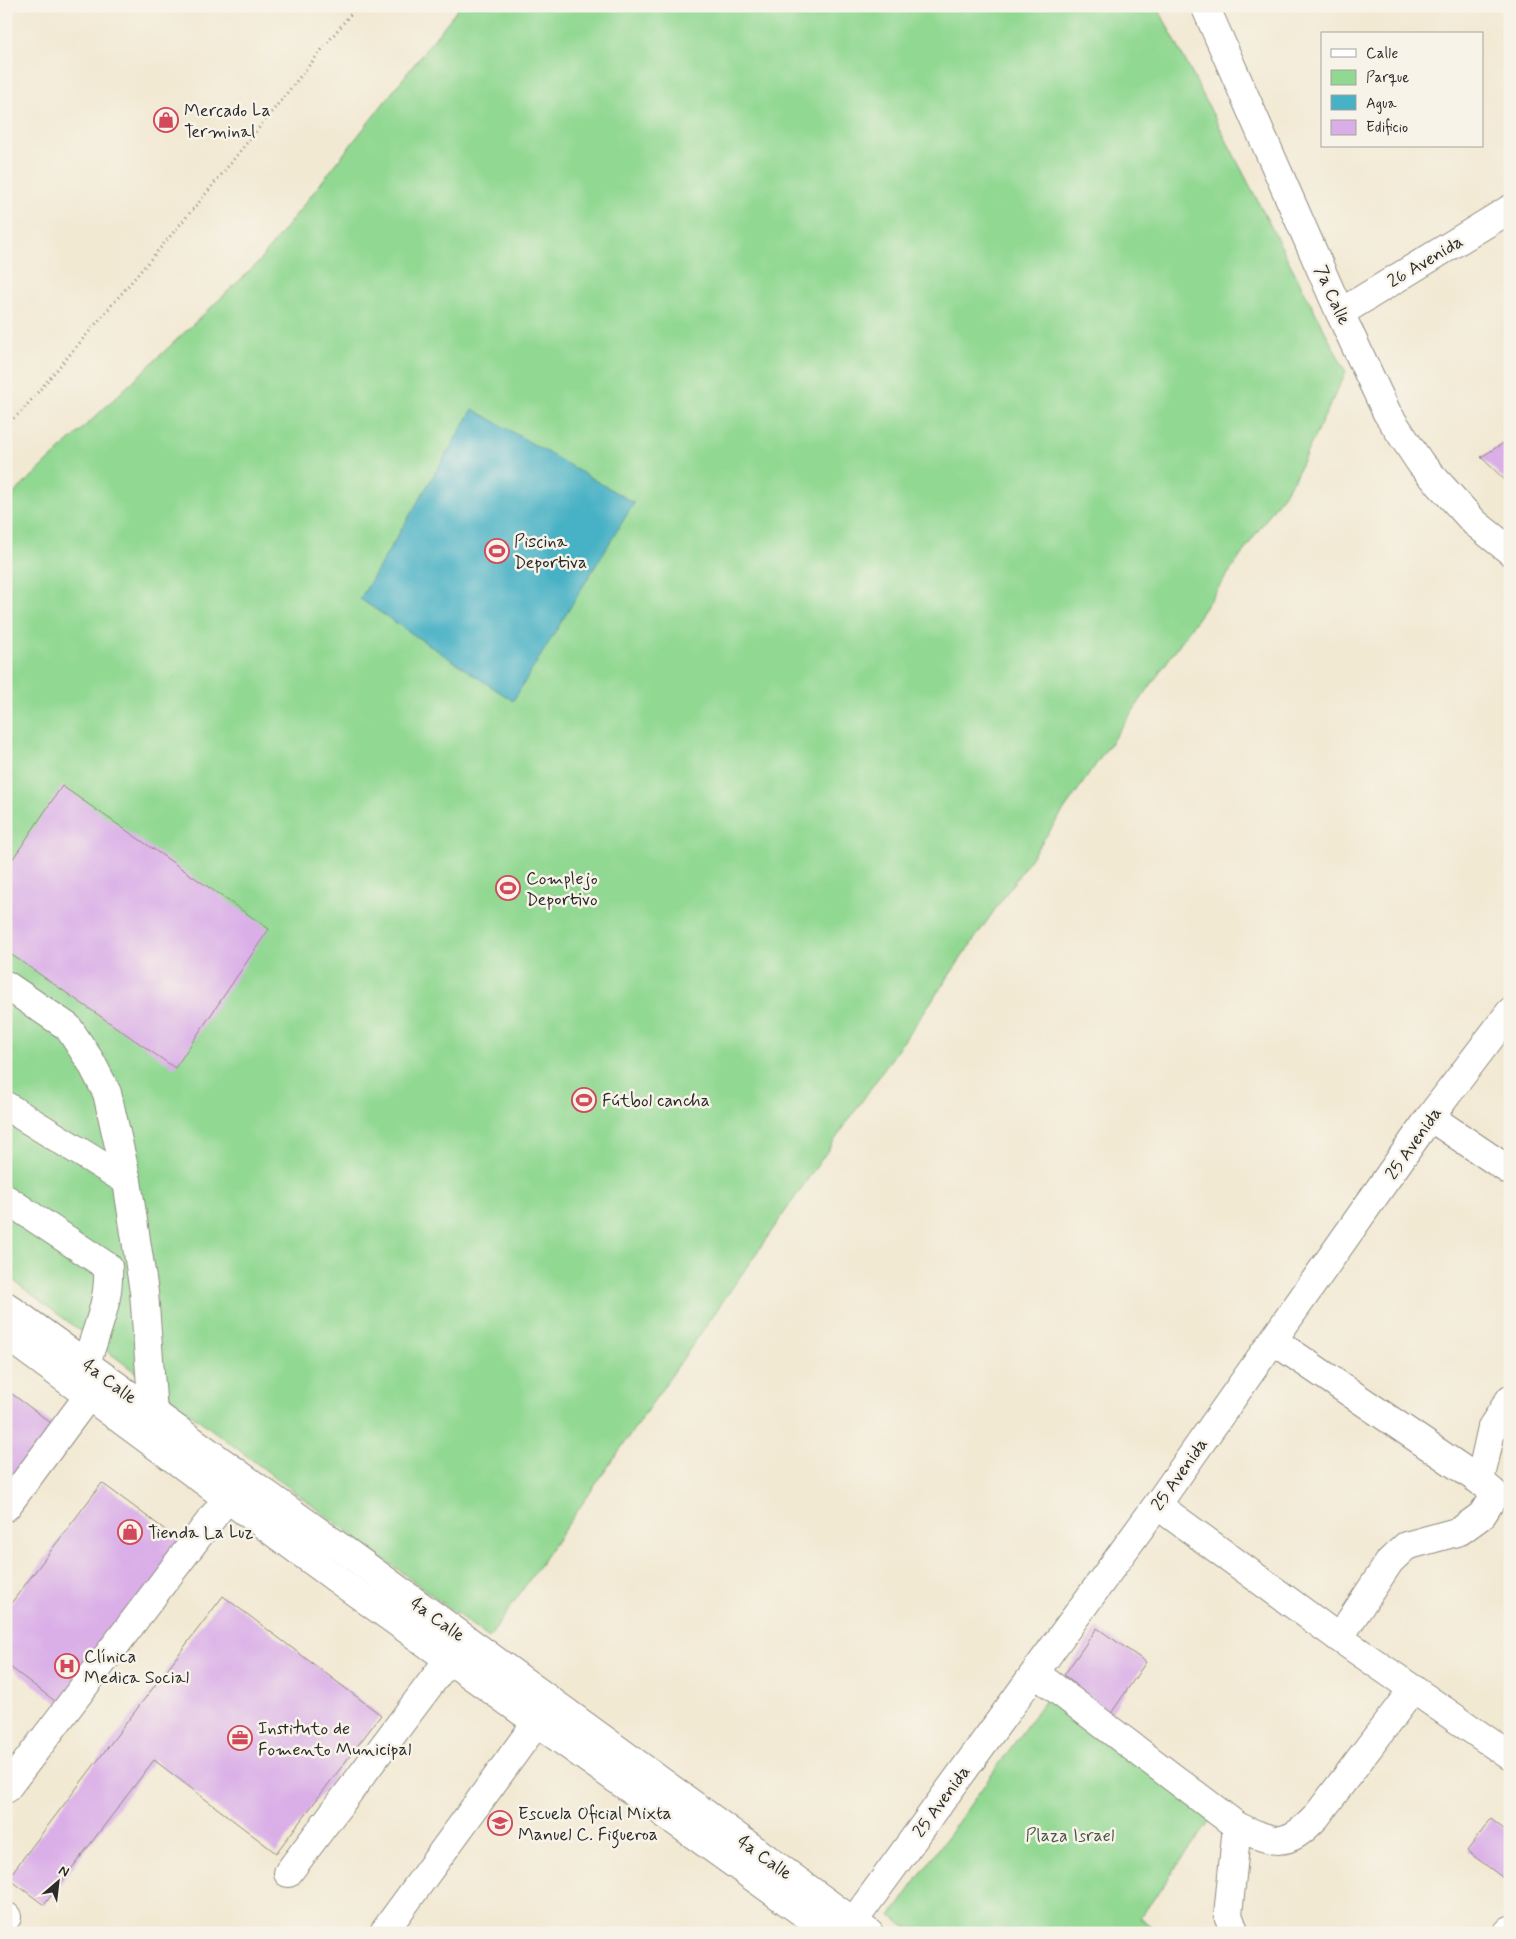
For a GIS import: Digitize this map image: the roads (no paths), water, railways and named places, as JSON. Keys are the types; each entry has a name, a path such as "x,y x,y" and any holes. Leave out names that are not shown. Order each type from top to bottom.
{"street":[{"name":"7a Calle","path":"1205,6 1340,313 1387,413 1421,464 1474,523 1510,551"},
{"name":"26 Avenida","path":"1340,313 1510,209"},
{"path":"6,985 68,1027 91,1062 107,1093 127,1181 142,1273 153,1413"},
{"name":"25 Avenida","path":"849,1930 1157,1505 1430,1117 1510,1012"},
{"path":"6,1106 127,1181"},
{"path":"1430,1117 1510,1170"},
{"path":"6,1199 108,1267 142,1273"},
{"path":"86,1363 105,1306 109,1281 108,1267"},
{"name":"4a Calle","path":"6,1306 153,1413 235,1488 449,1659 537,1722 849,1930"},
{"name":"4a Calle","path":"6,1335 89,1395 235,1488 849,1930"},
{"path":"1274,1341 1480,1481 1495,1494 1482,1515 1460,1531 1406,1546 1390,1561 1339,1638"},
{"path":"6,1507 89,1395"},
{"path":"1480,1481 1492,1427 1510,1399"},
{"path":"6,1789 235,1488"},
{"path":"1157,1505 1339,1638 1510,1756"},
{"path":"288,1874 449,1659"},
{"path":"1035,1672 1237,1826 1261,1837 1280,1841 1302,1832 1316,1817 1413,1689"},
{"path":"384,1932 537,1722"},
{"path":"1235,1933 1228,1916 1237,1826"},
{"path":"1507,1933 1510,1930"}],"water":[{"name":"Piscina Deportiva","path":"473,409 634,503 513,701 360,599"}],"place":[{"name":"Mercado La Terminal","path":"166,120"},
{"name":"Piscina Deportiva","path":"497,551"},
{"name":"Complejo Deportivo","path":"508,888"},
{"name":"Fútbol cancha","path":"584,1100"},
{"name":"Tienda La Luz","path":"130,1532"},
{"name":"Clínica Medica Social","path":"67,1666"},
{"name":"Instituto de Fomento Municipal","path":"240,1738"},
{"name":"Escuela Oficial Mixta Manuel C. Figueroa","path":"500,1823"}],"park label":[{"name":"Plaza Israel","path":"1070,1835"}]}
